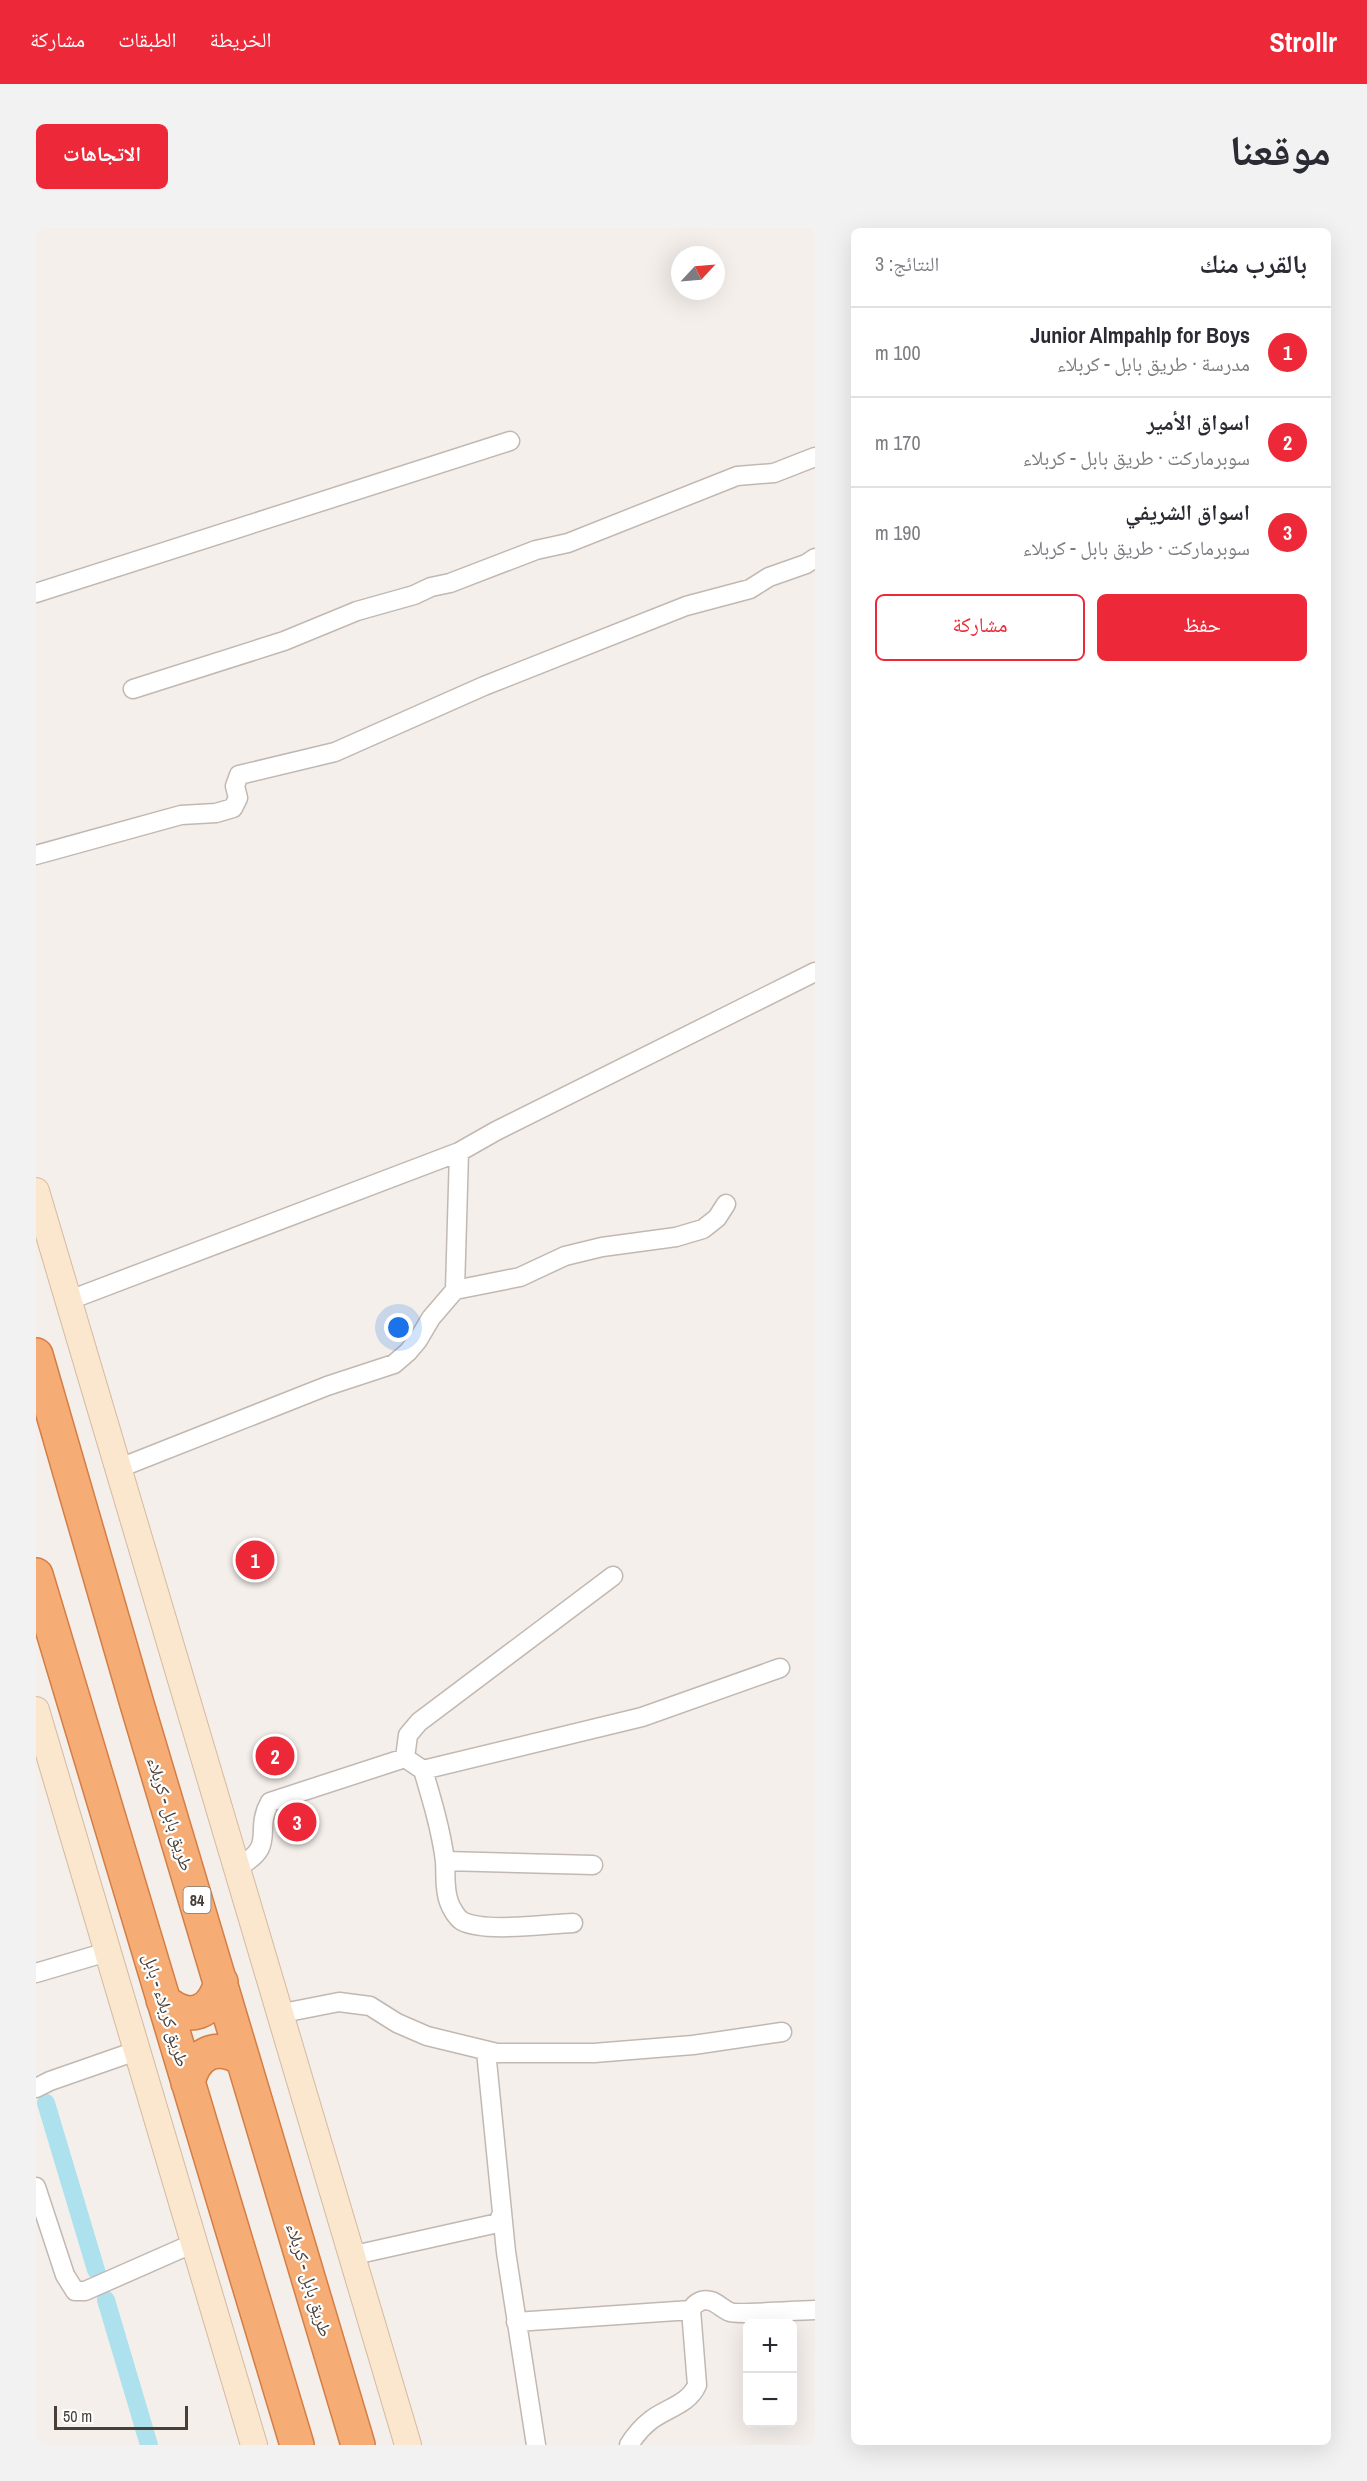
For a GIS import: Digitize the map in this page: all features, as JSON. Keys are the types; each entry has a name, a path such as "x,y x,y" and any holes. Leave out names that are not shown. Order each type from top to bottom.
{"highway":[{"name":"طريق بابل - كربلاء","path":"36,1355 136,1704 358,2445"},
{"name":"طريق كربلاء - بابل","path":"36,1575 297,2445"},
{"path":"163,2001 175,2011 191,2014 206,2009 216,1997 220,1982"},
{"path":"188,2083 191,2069 201,2057 214,2051 229,2052 243,2059"}],"main road":[{"path":"36,1191 117,1469 238,1868 278,2014 408,2445"},
{"path":"36,1710 254,2445"}],"street":[{"path":"36,593 510,441"},
{"path":"133,689 284,641 357,611 450,583 537,550 568,543 737,476 774,473 815,458"},
{"path":"36,855 181,815 216,813 232,808 238,798 235,786 239,775 335,752 484,686 686,606 750,589 769,577 806,564 815,558"},
{"path":"67,1301 459,1152 496,1131 813,979"},
{"path":"455,1290 459,1152"},
{"path":"117,1469 327,1386 394,1364 418,1340 430,1318 455,1290 520,1276 565,1256 602,1247 676,1237 703,1229 717,1218 726,1204"},
{"path":"405,1758 408,1735 420,1722 613,1576"},
{"path":"423,1770 642,1717 780,1668"},
{"path":"238,1868 253,1859 264,1843 264,1812 270,1802 405,1758"},
{"path":"405,1758 423,1770 436,1810 445,1861 449,1903 460,1920 476,1925 504,1927 573,1923"},
{"path":"445,1861 593,1865"},
{"path":"36,1973 106,1952"},
{"path":"278,2014 339,2002 370,2006 397,2023 427,2036 496,2053 594,2053 693,2045 782,2032"},
{"path":"36,2088 50,2080 136,2051"},
{"path":"486,2051 502,2213 516,2322 536,2445"},
{"path":"36,2187 65,2275 75,2290 85,2291 194,2243"},
{"path":"350,2256 498,2223 502,2213"},
{"path":"629,2445 639,2430 652,2419 686,2400 694,2392 697,2385 691,2310 693,2306 701,2301 717,2303 731,2313 815,2310"},
{"path":"516,2322 691,2310"}],"waterway":[{"path":"46,2103 96,2270"},
{"path":"106,2300 149,2445"}],"place":[{"name":"Junior Almpahlp for Boys","path":"255,1560"},
{"name":"اسواق الأمير","path":"275,1756"},
{"name":"اسواق الشريفي","path":"297,1822"}]}
